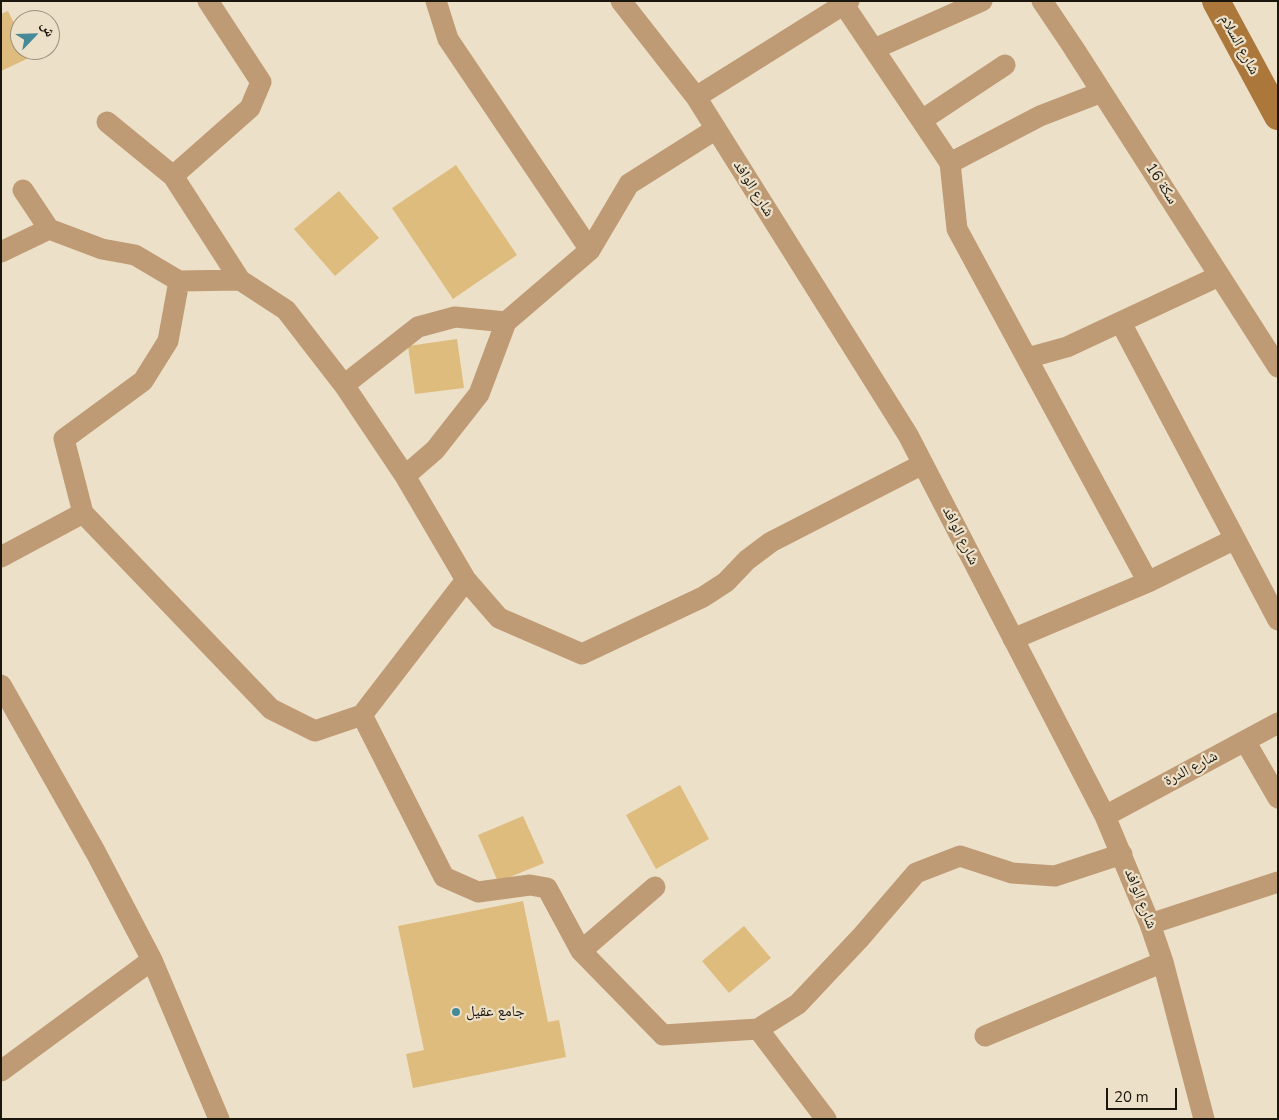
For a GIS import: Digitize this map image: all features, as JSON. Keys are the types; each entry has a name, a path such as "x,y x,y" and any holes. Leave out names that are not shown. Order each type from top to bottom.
{"street":[{"path":"173,176 250,108 261,82 208,1"},
{"path":"436,1 448,39 590,250"},
{"name":"شارع الوافد","path":"621,1 696,97 908,435 1105,816 1122,854 1163,962 1204,1119"},
{"path":"874,49 982,1"},
{"name":"سكة 16","path":"1042,1 1278,367"},
{"name":"شارع السلام","path":"1216,1 1278,116"},
{"path":"696,97 847,3 874,49 950,162 957,229 1148,582"},
{"path":"922,120 1005,65"},
{"path":"950,162 1040,116 1102,92"},
{"path":"107,122 173,176 240,280 286,310 344,385 404,476 466,580 499,618 582,654 703,597 726,582 748,560 771,542 923,464"},
{"path":"404,476 436,450 479,394 506,322 590,250 630,184 716,129"},
{"path":"23,190 49,229 102,250 135,255 179,281 240,280"},
{"path":"1,252 49,229"},
{"path":"1027,358 1067,346 1121,323 1219,276"},
{"path":"179,281 168,340 143,381 64,439 83,513 271,709 315,731 362,715 466,580"},
{"path":"344,385 418,327 455,317 506,322"},
{"path":"1121,323 1278,620"},
{"path":"1,557 83,513"},
{"path":"1013,638 1148,582 1235,539"},
{"path":"1,685 96,853 152,960 219,1119"},
{"path":"362,715 444,877 478,892 530,885 547,888 581,951 663,1035 758,1029 798,1004 861,937 916,873 960,856 1012,873 1055,876 1122,854"},
{"name":"شارع الدرة","path":"1105,816 1278,723"},
{"path":"1245,741 1278,798"},
{"path":"1150,924 1278,882"},
{"path":"581,951 655,887"},
{"path":"1,1071 152,960"},
{"path":"985,1036 1163,962"},
{"path":"758,1029 826,1119"}],"building":[{"path":"8,11 10,15 10,60 25,60 1,71 1,14"},
{"path":"456,165 517,255 453,299 392,208"},
{"path":"339,191 379,238 335,276 294,229"},
{"path":"457,339 464,388 415,394 408,346"},
{"path":"680,785 709,839 656,869 626,815"},
{"path":"523,816 544,863 498,882 478,835"},
{"path":"523,901 548,1022 559,1020 566,1057 413,1088 406,1054 424,1050 398,926"},
{"path":"744,926 771,958 729,993 702,961"}],"place":[{"name":"جامع عقيل","path":"456,1012"}]}
